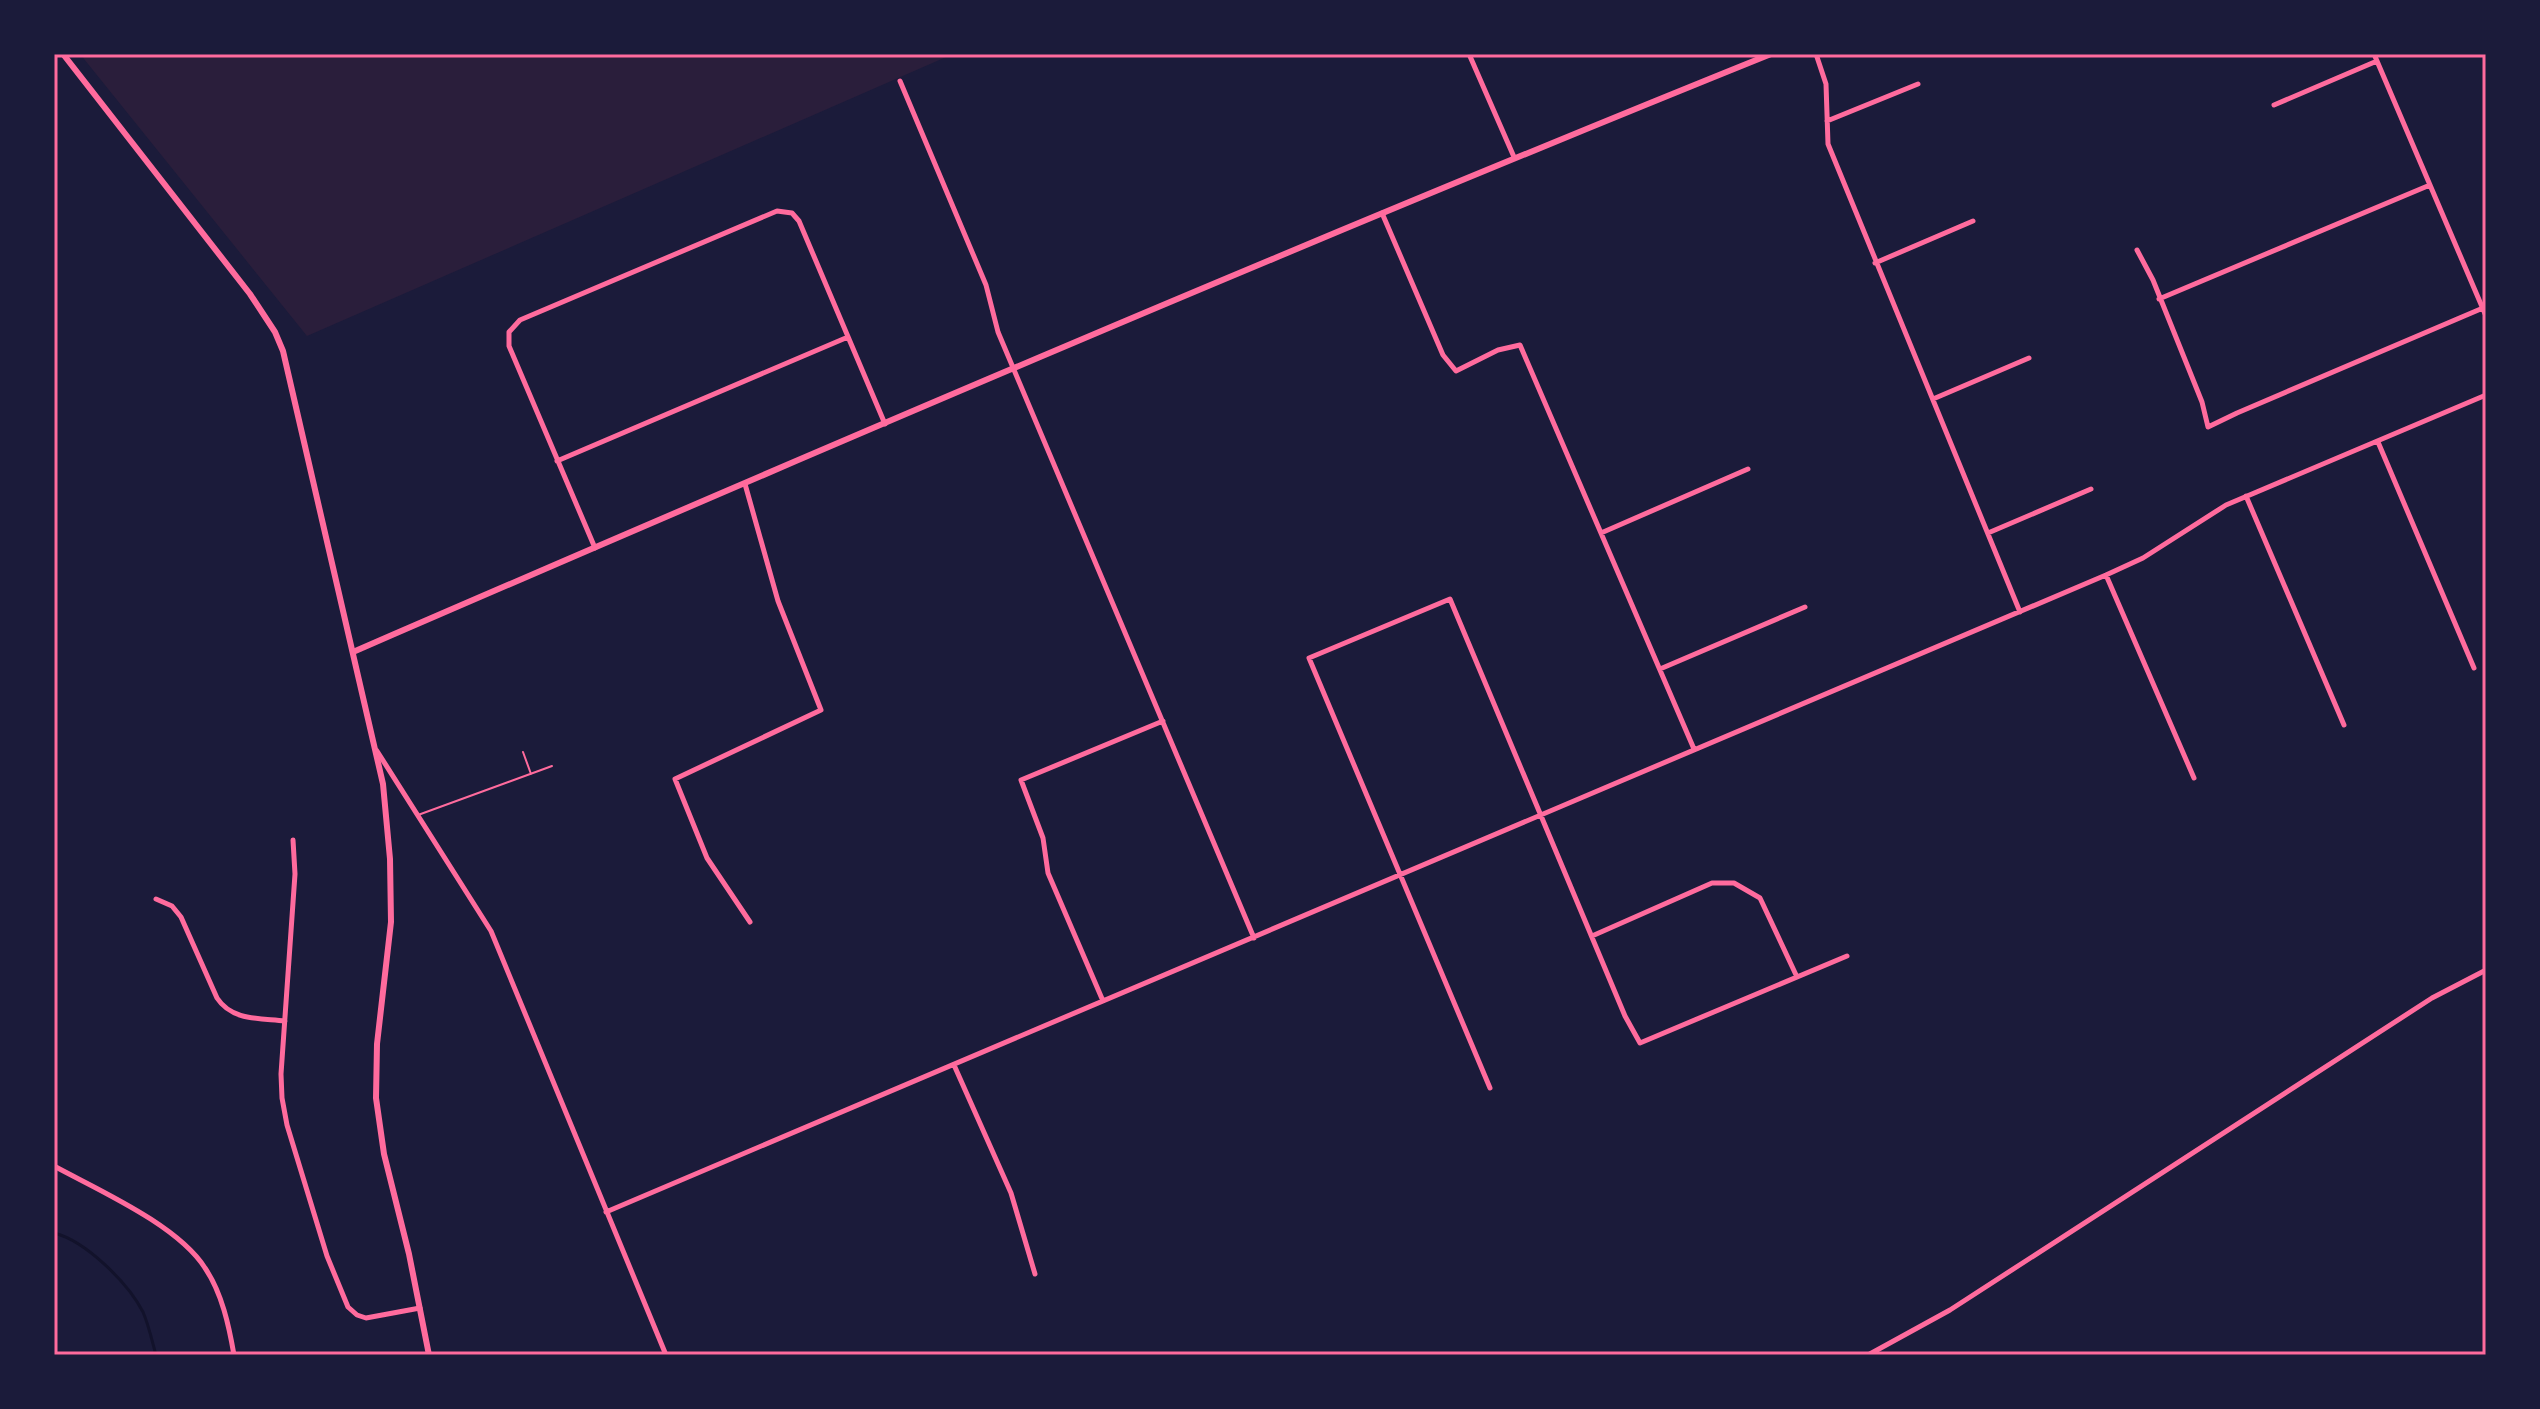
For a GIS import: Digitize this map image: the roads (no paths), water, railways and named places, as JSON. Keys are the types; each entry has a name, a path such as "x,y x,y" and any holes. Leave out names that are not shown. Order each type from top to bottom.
{"street":[{"path":"63,54 243,285 275,332 295,395 377,751 386,810 391,891 376,1098 384,1154 429,1355"},
{"path":"1469,54 1514,157"},
{"path":"353,652 1013,367 1514,157 1771,54"},
{"path":"1816,54 1826,84 1828,144 2020,612"},
{"path":"2374,54 2486,316"},
{"path":"2274,105 2377,61"},
{"path":"900,81 986,285 995,325 1254,938"},
{"path":"1827,121 1918,84"},
{"path":"2159,299 2430,185"},
{"path":"595,548 510,351 509,332 520,320 777,211 787,211 799,221 885,424"},
{"path":"1382,213 1443,355 1456,371 1498,350 1520,345 1694,749"},
{"path":"1875,263 1973,221"},
{"path":"2137,250 2153,280 2202,402 2208,427 2483,308"},
{"path":"557,461 848,337"},
{"path":"1933,399 2029,358"},
{"path":"606,1212 2106,575 2143,558 2226,505 2486,395"},
{"path":"2378,442 2474,668"},
{"path":"1601,533 1748,469"},
{"path":"745,484 778,601 821,710 675,779 707,858 750,922"},
{"path":"1988,533 2091,489"},
{"path":"2246,496 2344,725"},
{"path":"2106,575 2194,778"},
{"path":"1490,1088 1309,658 1450,599 1625,1016 1640,1043 1847,956"},
{"path":"1660,669 1805,607"},
{"path":"1103,1001 1048,873 1043,838 1021,780 1163,721"},
{"path":"377,751 491,931 666,1355"},
{"path":"293,840 295,874 281,1086 284,1112 327,1256 348,1307 366,1318 420,1308"},
{"path":"1592,936 1712,883 1734,883 1760,898 1797,977"},
{"path":"156,899 172,906 181,917 217,998 226,1009 242,1016 285,1021"},
{"path":"1868,1355 1950,1310 2432,998 2486,970"},
{"path":"954,1065 1011,1193 1035,1274"},
{"path":"54,1166 146,1217 180,1241 205,1267 221,1301 234,1355"}],"lane":[{"path":"523,752 531,774"},
{"path":"418,815 552,766"}],"waterway":[{"path":"54,1233 92,1254 127,1289 143,1312 156,1355"}]}
